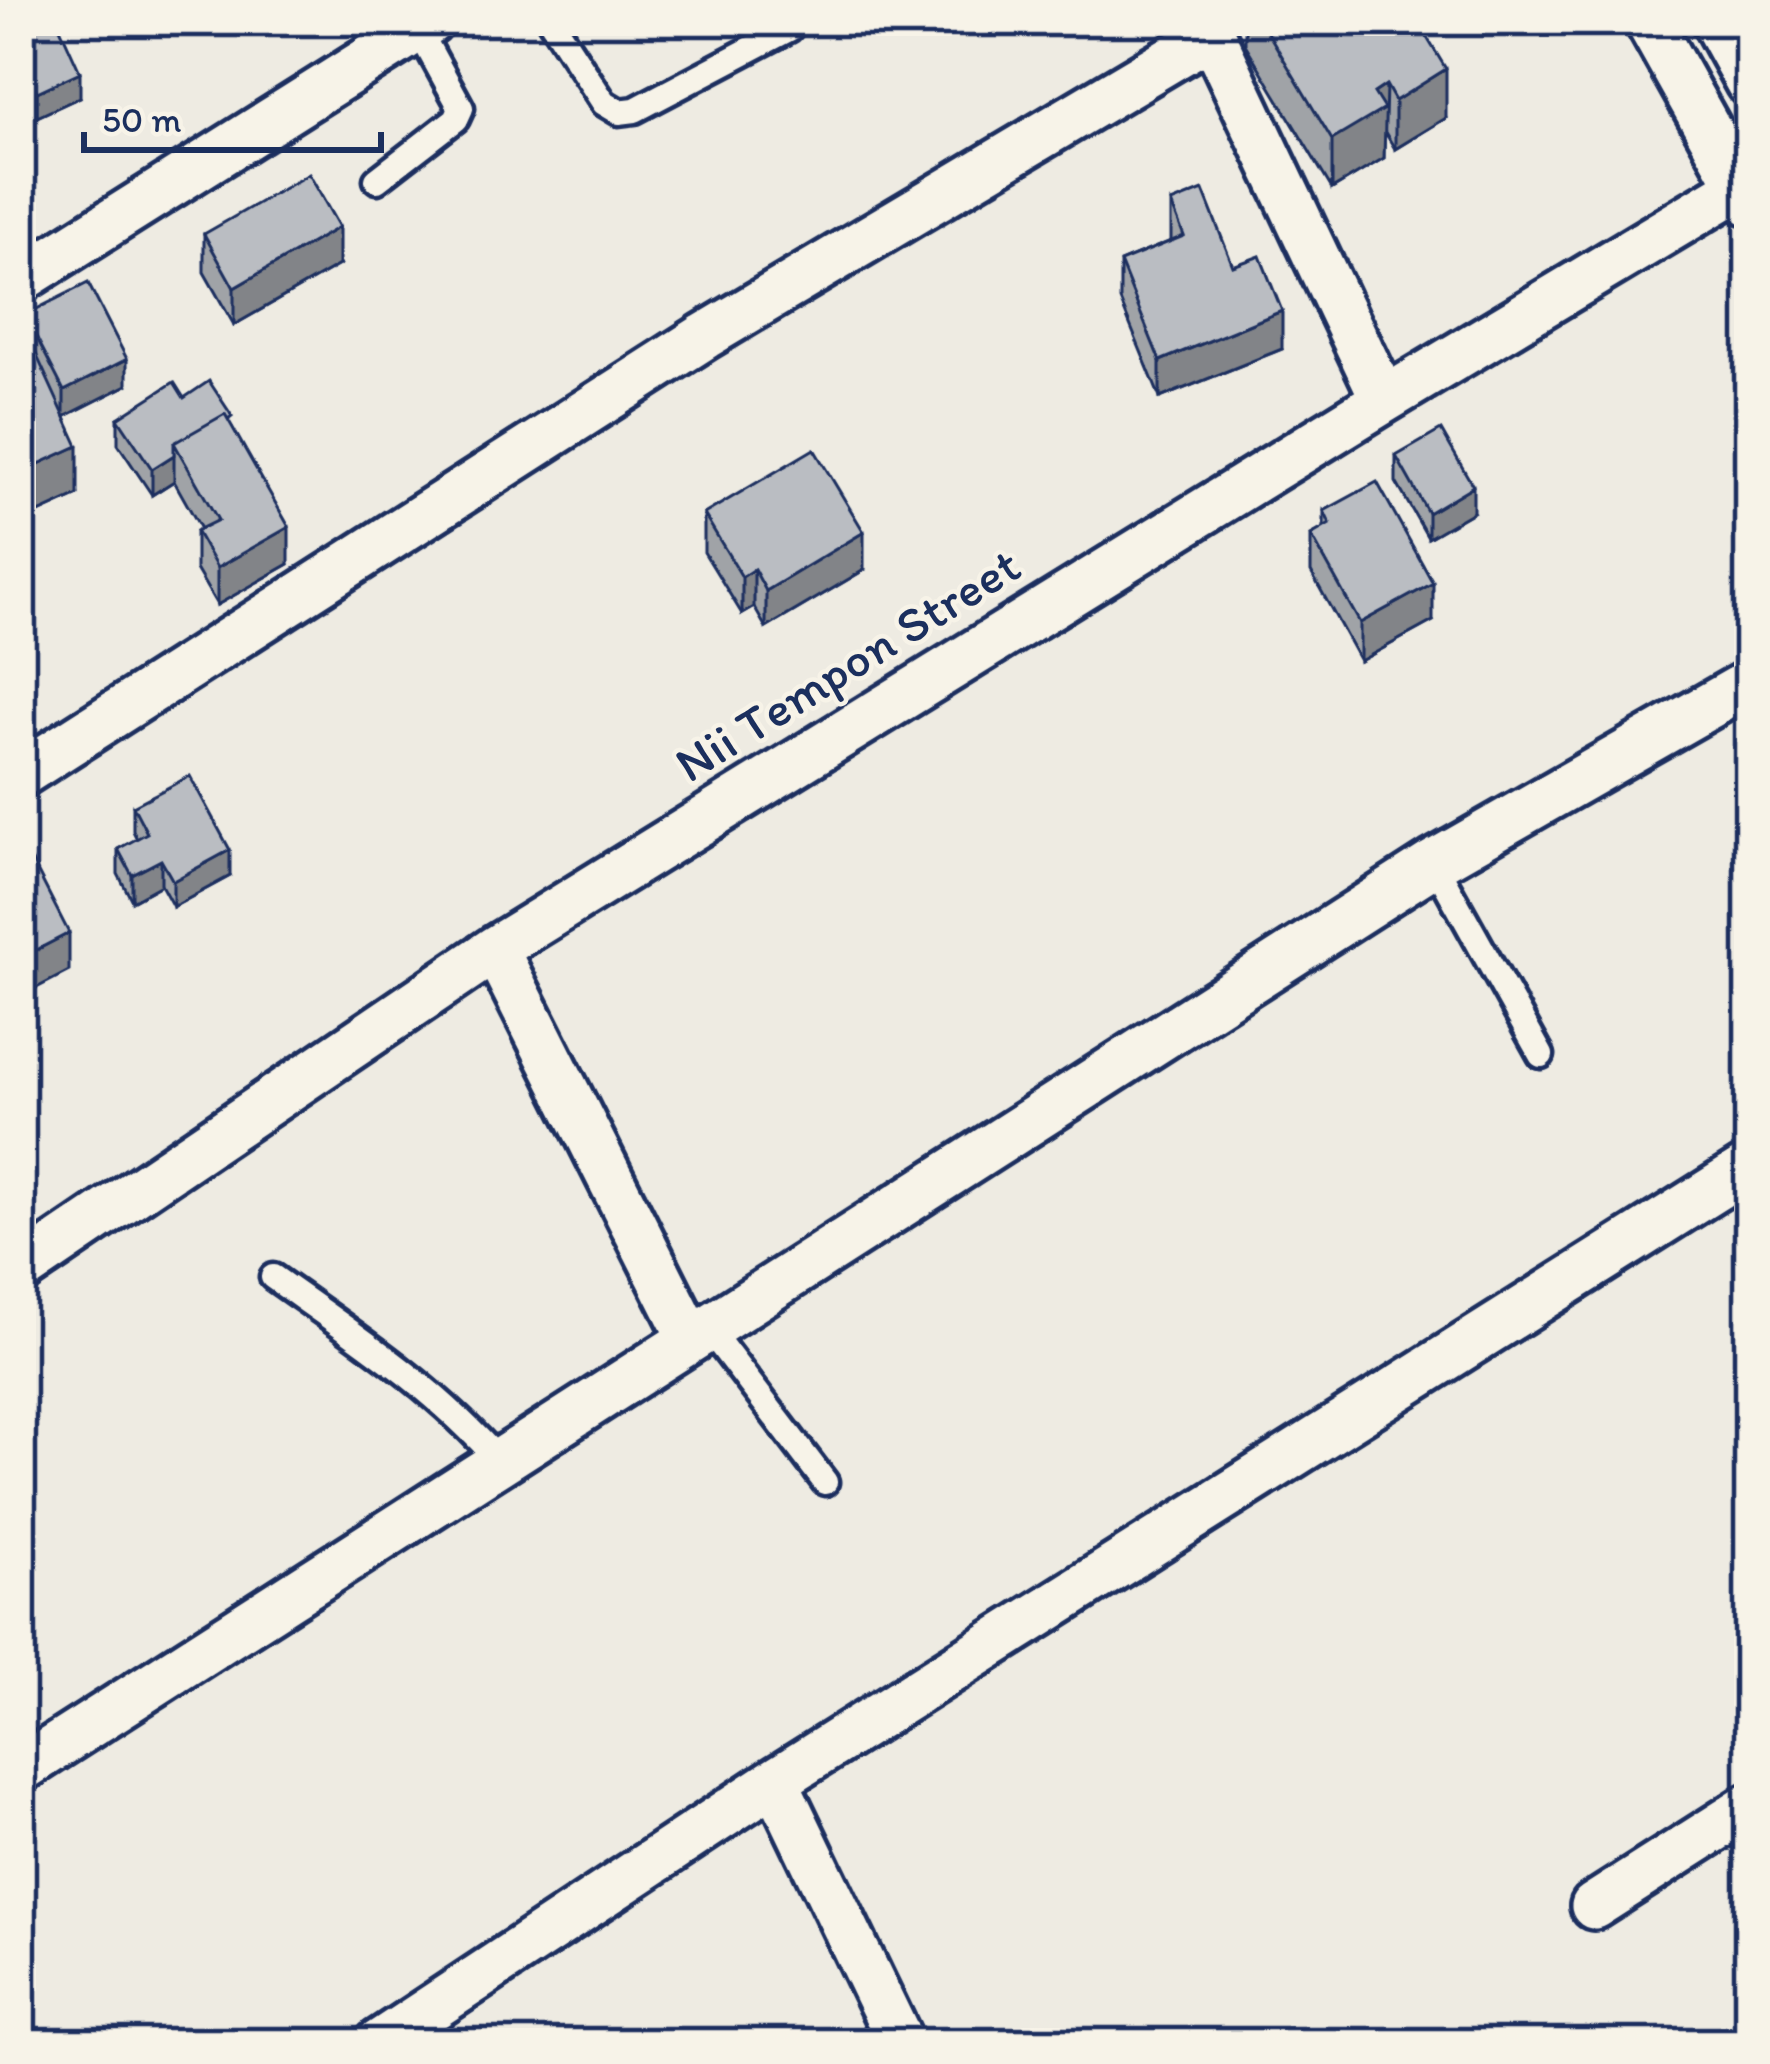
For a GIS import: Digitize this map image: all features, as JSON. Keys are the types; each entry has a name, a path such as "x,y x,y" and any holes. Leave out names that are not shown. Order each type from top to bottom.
{"street":[{"path":"1648,21 1746,190"},
{"path":"1715,21 1749,83"},
{"path":"21,280 424,25"},
{"path":"21,774 704,336 1208,28 1384,400"},
{"name":"Nii Tempon Street","path":"21,1270 495,949 1384,400 1746,190"},
{"path":"21,1769 1434,863 1749,683"},
{"path":"495,949 700,1334"},
{"path":"379,2043 429,2030 775,1781 1749,1167"},
{"path":"775,1781 901,2043"},
{"path":"1594,1906 1749,1808"}],"lane":[{"path":"550,21 604,103 619,112 635,110 790,29"},
{"path":"377,180 456,119 460,108 424,25"},
{"path":"1434,863 1541,1055"},
{"path":"273,1276 419,1382 464,1420 500,1462"},
{"path":"700,1334 825,1482"}],"building":[{"path":"21,21 57,21 80,72 37,92 21,57"},
{"path":"1261,21 1417,21 1446,69 1395,101 1386,85 1374,93 1384,109 1332,140"},
{"path":"309,174 339,227 234,288 204,234"},
{"path":"1203,190 1233,266 1260,256 1282,311 1160,361 1120,262 1184,236 1171,203"},
{"path":"88,283 127,359 64,391 25,315"},
{"path":"21,321 78,446 21,472"},
{"path":"209,381 232,416 228,419 225,414 174,443 174,455 152,469 118,418 174,382 184,398"},
{"path":"225,414 289,527 217,568 196,531 218,520 174,443"},
{"path":"1441,430 1473,486 1428,513 1396,456"},
{"path":"814,449 864,532 766,591 754,569 742,577 704,514"},
{"path":"1377,482 1433,583 1360,623 1311,535 1330,524 1324,511"},
{"path":"190,776 230,850 173,881 161,860 132,875 118,849 147,833 133,806"},
{"path":"26,849 69,933 21,958 21,852"}]}
